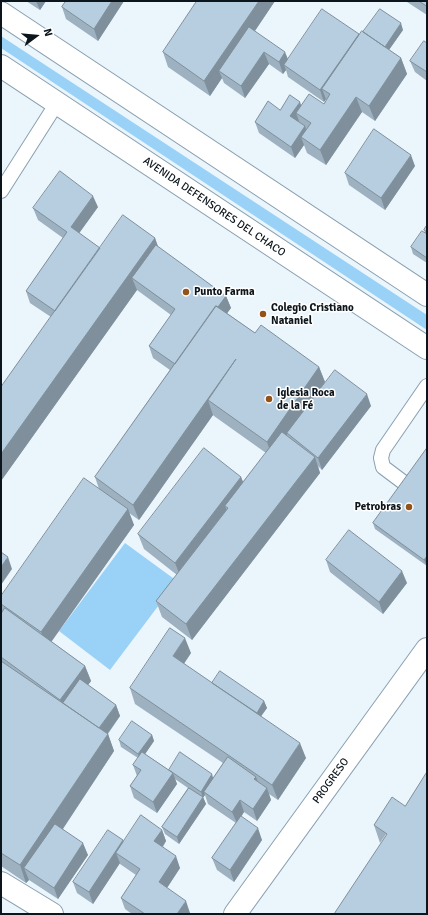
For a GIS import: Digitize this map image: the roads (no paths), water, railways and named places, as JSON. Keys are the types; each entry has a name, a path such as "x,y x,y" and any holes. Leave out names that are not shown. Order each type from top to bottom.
{"main road":[{"path":"1,13 427,295"},
{"name":"AVENIDA DEFENSORES DEL CHACO","path":"1,66 427,348"},
{"name":"PROGRESO","path":"235,914 427,649"},
{"path":"1,883 52,914"}],"lane":[{"path":"1,192 57,103"},
{"path":"407,485 383,467 381,458 383,450 427,386"}],"place":[{"name":"Punto Farma","path":"186,292"},
{"name":"Colegio Cristiano Nataniel","path":"263,314"},
{"name":"Iglesia Roca de la Fé","path":"269,399"},
{"name":"Petrobras","path":"409,507"}]}
